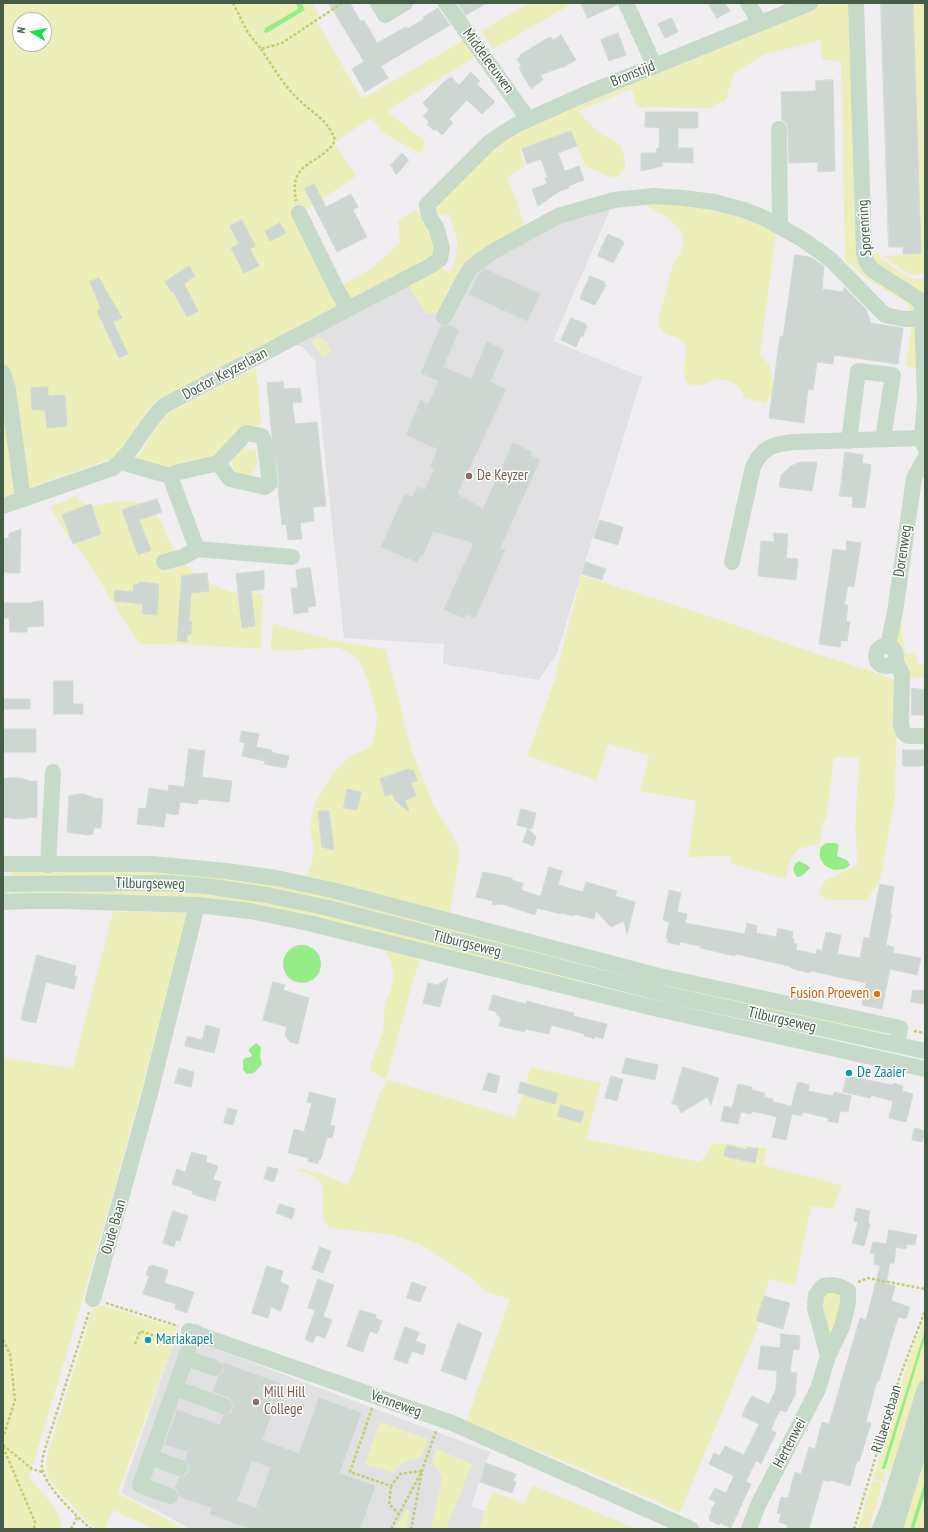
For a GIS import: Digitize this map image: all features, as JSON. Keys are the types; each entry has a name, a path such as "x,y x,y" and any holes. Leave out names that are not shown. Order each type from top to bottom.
{"street":[{"path":"378,3 385,15 405,3"},
{"name":"Middeleeuwen","path":"446,3 528,119"},
{"path":"626,3 654,65"},
{"path":"748,3 760,23"},
{"name":"Bronstijd","path":"468,165 477,155 503,133 528,119 654,65 810,3"},
{"name":"Sporenring","path":"856,3 865,259 868,266 874,271 918,299 922,306 925,401 924,443"},
{"path":"778,129 780,226"},
{"name":"Doctor Keyzerlaan","path":"3,506 113,468 121,462 134,446 155,414 165,405 432,265 440,259 442,248 436,228 429,216 427,205 468,165"},
{"path":"444,317 470,269 492,252 558,216 614,200 654,196 683,198 728,205 764,218 802,239 830,259 885,315 904,319 922,319"},
{"path":"299,213 348,309"},
{"path":"849,441 858,371 892,375 883,439"},
{"path":"3,373 8,389 23,499"},
{"path":"732,562 753,467 760,454 771,446 780,444 883,439 924,443"},
{"name":"Dorenweg","path":"925,458 914,478 895,612 888,646 895,651 895,660 902,674 901,725 903,732 908,736 925,736"},
{"path":"121,462 170,476 175,473 218,463"},
{"path":"170,476 197,549"},
{"path":"164,562 182,557 197,549 292,557"},
{"path":"48,865 53,772"},
{"name":"Tilburgseweg","path":"3,864 170,865 226,871 294,882 659,976 900,1028 897,1045"},
{"name":"Tilburgseweg","path":"3,884 169,883 206,886 267,895 328,908 669,995 925,1052"},
{"name":"Tilburgseweg","path":"3,901 197,905 250,911 292,919 658,1009 925,1069"},
{"name":"Oude Baan","path":"93,1299 144,1119 197,905"},
{"path":"828,1356 815,1308 816,1295 823,1286 832,1284 840,1286 848,1291"},
{"name":"Hertenwei","path":"749,1529 758,1505 818,1389 828,1356 842,1327 848,1303 848,1291"},
{"path":"170,1496 140,1486 186,1358 192,1332"},
{"name":"Venneweg","path":"192,1332 440,1419 691,1529"},
{"path":"186,1358 214,1368"},
{"path":"175,1388 224,1406"},
{"name":"Rillaersebaan","path":"880,1529 887,1512 925,1388"},
{"path":"895,1529 925,1430"},
{"path":"151,1457 180,1468"}],"path":[{"path":"233,3 248,33 287,87 297,98 316,113 333,132 335,140 332,147 304,167 296,177 294,187 299,213"},
{"path":"261,49 282,43 342,3"},
{"path":"848,1291 862,1280 868,1278 925,1290"},
{"path":"91,1529 48,1484 41,1465 93,1299 179,1326 192,1332"},
{"name":"Rillaersebaan","path":"854,1529 900,1376 925,1311"},
{"path":"135,1344 140,1331 155,1336 178,1340 192,1332"},
{"path":"3,1340 10,1354 15,1400 3,1438"},
{"path":"376,1396 350,1472 391,1486"},
{"path":"411,1529 422,1471 440,1419"},
{"path":"3,1446 32,1469 43,1473"},
{"path":"3,1446 35,1522 34,1529"},
{"path":"399,1514 389,1504 391,1486 400,1474 422,1471"},
{"path":"391,1529 422,1471"},
{"path":"71,1529 78,1516"}],"shaded area":[{"path":"3,3 295,3 298,9 265,28 264,32 267,33 306,10 303,3 312,3 320,17 316,20 362,99 464,40 475,57 386,111 425,141 421,154 383,133 371,118 334,143 356,175 355,177 296,215 341,304 157,400 149,408 117,455 111,459 3,497"},
{"path":"296,3 302,3 305,10 267,33 264,32 265,28 298,9"},
{"path":"529,3 566,3 568,6 493,49 481,31"},
{"path":"823,3 850,3 858,253 910,300 916,312 910,315 909,304 868,280 845,260 841,62 822,59 821,40 763,55 734,73 726,100 709,108 637,107 632,89 578,111 597,131 617,143 622,148 625,158 625,168 618,177 613,178 585,166 571,131 520,149 525,166 507,177 518,203 524,226 492,246 444,313 426,314 407,283 437,267 451,272 457,249 456,236 448,213 440,215 433,210 502,139 666,66"},
{"path":"913,3 925,3 923,111 925,274 911,275 883,256 921,253"},
{"name":"De Keyzer","path":"609,196 610,210 553,341 642,377 557,653 539,680 443,664 444,644 344,638 315,361 302,346 292,344 427,272 451,273"},
{"path":"646,204 679,205 713,210 746,219 776,233 760,355 770,365 774,392 765,403 744,398 743,393 737,385 727,381 717,379 704,384 694,385 688,384 685,379 686,345 681,339 662,332 658,322 674,262 681,251 683,240 680,229 664,215 656,212"},
{"path":"417,209 429,232 437,255 352,303 339,287 370,269 400,243 398,221"},
{"path":"879,253 880,258 910,279 924,279 925,293 921,293 880,269 870,256 872,254"},
{"path":"910,323 916,326 916,368 906,366 911,331"},
{"path":"318,337 325,340 331,352 324,357 312,344 313,339"},
{"path":"256,367 261,425 241,427 217,456 163,470 134,462 162,419 172,411"},
{"path":"245,448 256,451 257,467 251,475 242,477 235,473 231,461 236,452"},
{"path":"76,496 88,506 126,501 145,505 156,513 174,550 194,572 220,588 239,593 263,594 261,649 199,645 140,644 122,618 91,566 67,535 50,507"},
{"path":"581,575 718,619 897,681 895,798 880,880 867,900 827,900 819,894 824,881 858,865 855,829 859,758 834,757 827,815 823,824 819,845 809,846 797,850 792,858 785,879 730,863 731,856 688,857 696,801 640,791 649,755 608,744 596,782 593,779 527,756 554,682"},
{"path":"900,621 906,654 915,653 918,665 925,664 925,678 905,678 897,646"},
{"path":"273,624 340,642 385,649 413,754 435,808 454,837 458,848 459,857 449,918 306,877 311,865 314,850 310,831 312,812 315,803 332,775 349,757 365,750 372,744 377,717 367,678 359,661 353,655 336,647 300,650 270,650"},
{"path":"826,843 835,843 839,845 837,856 847,860 850,865 846,868 837,870 828,868 820,857 821,847"},
{"path":"799,861 810,868 802,876 797,877 794,873 794,868 795,864"},
{"path":"13,870 189,873 291,888 561,957 560,961 358,909 55,875 10,877"},
{"path":"145,889 196,892 292,907 575,979 574,983 312,917 11,895 10,892"},
{"path":"113,911 188,913 112,1196 72,1337 29,1477 45,1495 58,1514 62,1529 3,1529 3,1058 73,1068"},
{"path":"298,945 306,945 313,948 318,953 321,964 318,975 313,980 306,983 298,983 291,980 286,975 283,968 283,960 286,953 291,948"},
{"path":"383,948 420,957 386,1079 372,1072 370,1066 383,1033 385,1004 389,995 394,974 390,959"},
{"path":"673,985 879,1029 880,1033 672,989"},
{"path":"256,1043 261,1047 260,1056 262,1064 254,1073 247,1074 243,1070 243,1060 251,1057 252,1055 248,1050"},
{"path":"531,1067 601,1083 586,1139 700,1162 714,1143 767,1148 763,1165 842,1185 833,1209 811,1206 795,1285 769,1279 757,1329 680,1512 520,1443 466,1422 510,1299 484,1290 470,1277 421,1245 392,1235 331,1228 326,1223 323,1216 322,1186 318,1179 310,1174 298,1171 299,1169 322,1174 348,1185 380,1093 386,1083 386,1079 515,1118"},
{"path":"825,1292 837,1293 841,1299 839,1314 832,1334 828,1334 821,1296"},
{"path":"102,1305 179,1329 118,1493 184,1529 154,1529 113,1510 105,1529 96,1529 79,1513 48,1477 46,1467 47,1457 93,1308"},
{"path":"925,1317 925,1376 895,1474 888,1472 885,1469 883,1470 885,1483 873,1479 909,1359"},
{"path":"925,1330 925,1338 885,1469 883,1469 882,1468"},
{"name":"Mill Hill College","path":"187,1338 490,1452 471,1506 485,1512 479,1529 190,1529 164,1514 121,1493 174,1342 182,1344"},
{"path":"380,1422 428,1439 421,1458 412,1459 405,1462 394,1473 365,1464"},
{"path":"925,1441 925,1481 910,1529 898,1529"},
{"path":"436,1449 472,1464 446,1529 431,1529 442,1479 432,1462"},
{"path":"872,1481 882,1484 869,1529 858,1529"},
{"path":"925,1481 925,1493 914,1529 910,1529"},
{"path":"532,1485 637,1529 479,1529 492,1492 525,1504"},
{"path":"925,1494 925,1529 914,1529"},
{"path":"408,1509 410,1512 406,1529 395,1529 405,1510"}],"building":[{"path":"329,3 350,3 361,22 364,20 377,43 406,27 407,29 424,19 423,17 438,8 450,25 381,66 388,78 365,92 352,69 364,62"},
{"path":"458,3 487,3 466,15"},
{"path":"581,3 617,3 617,5 588,18"},
{"path":"708,3 725,3 730,11 717,18"},
{"path":"881,3 913,3 921,253 903,254 903,247 889,247"},
{"path":"672,18 678,32 665,38 658,24"},
{"path":"618,33 626,55 609,61 601,40"},
{"path":"561,35 576,60 562,68 540,75 543,80 531,89 519,68 521,66 517,59 521,56 520,55 546,39 551,37 553,40"},
{"path":"471,72 480,81 477,84 495,102 482,114 467,100 449,119 453,123 442,135 436,129 434,131 427,124 429,122 423,116 429,110 423,103 451,77 459,85"},
{"path":"833,80 835,171 818,172 818,162 789,163 788,129 787,124 782,120 781,92 816,91 816,81"},
{"path":"646,112 698,112 698,128 678,128 678,148 693,148 693,163 662,162 662,166 641,171 641,153 656,153 657,148 659,148 660,128 645,127"},
{"path":"571,131 577,146 558,153 565,171 579,166 584,180 568,186 569,188 560,191 538,206 532,189 547,184 545,178 548,178 541,159 527,164 522,149"},
{"path":"402,153 409,160 396,175 391,165"},
{"path":"314,184 326,207 351,194 358,207 353,210 367,237 337,252 305,189"},
{"path":"242,220 255,246 250,249 259,266 244,273 231,248 239,244 230,226"},
{"path":"280,223 286,233 270,241 265,231"},
{"path":"608,234 623,241 622,242 624,243 613,263 598,256"},
{"path":"795,255 810,257 824,266 822,289 843,292 844,287 866,309 871,323 903,328 898,364 834,355 833,364 817,362 813,390 808,389 804,423 769,418 780,336 783,336"},
{"path":"189,266 195,276 184,284 198,311 187,317 173,291 172,292 165,282"},
{"path":"485,269 540,294 527,321 469,294 478,275"},
{"path":"590,276 605,282 604,284 606,285 595,305 580,299"},
{"path":"99,278 122,318 113,322 128,354 119,358 97,311 101,309 90,282"},
{"path":"571,318 586,324 585,325 587,326 583,337 581,336 576,347 561,340"},
{"path":"449,325 459,330 443,367 471,379 487,342 504,350 490,382 506,389 457,494 483,509 513,443 532,452 530,455 540,460 500,548 505,550 475,618 466,614 464,618 444,609 474,543 433,531 423,555 421,554 417,562 381,547 405,494 413,497 417,487 425,490 434,469 430,467 438,449 406,435 421,400 428,405 439,381 421,373 441,326"},
{"path":"283,382 284,389 300,388 302,402 292,403 295,424 317,422 326,506 313,507 314,521 300,523 302,539 288,540 286,524 282,525 278,488 279,482 272,437 267,383"},
{"path":"48,387 48,396 65,395 67,426 47,428 45,410 32,410 31,388"},
{"path":"845,452 863,455 862,463 871,465 865,508 852,507 853,497 840,496"},
{"path":"801,462 817,462 812,491 779,487 781,475 791,466"},
{"path":"157,499 162,512 139,520 151,550 138,555 122,510"},
{"path":"91,504 101,534 73,544 62,515"},
{"path":"600,520 623,527 618,545 594,538"},
{"path":"21,529 20,573 3,572 3,538 9,538 9,534"},
{"path":"774,533 788,534 786,558 798,559 796,580 758,576 761,541 774,542"},
{"path":"847,541 861,543 854,587 848,586 844,605 848,605 846,621 850,622 847,641 841,640 840,647 819,644 833,549 846,551"},
{"path":"586,562 606,569 602,580 582,574"},
{"path":"310,568 316,606 308,607 308,612 294,614 291,588 298,588 296,570"},
{"path":"264,571 264,589 251,591 255,626 242,628 236,574"},
{"path":"207,573 209,591 191,593 189,621 192,621 191,634 187,634 187,642 177,641 182,576"},
{"path":"140,582 159,584 157,615 142,614 143,604 114,601 115,590 133,592 134,584 139,584"},
{"path":"43,601 44,626 27,627 27,632 10,632 9,618 3,618 3,603 31,603"},
{"path":"54,681 73,681 73,704 83,704 83,714 54,714"},
{"path":"912,688 925,690 925,715 912,715"},
{"path":"3,699 30,699 30,709 3,709"},
{"path":"3,729 36,729 36,752 3,752"},
{"path":"242,731 259,734 256,747 272,750 271,752 289,756 286,768 264,764 265,761 242,756 245,743 240,742"},
{"path":"189,749 205,751 202,777 232,781 229,802 198,799 198,804 180,802 178,815 166,813 164,827 137,824 139,808 146,809 149,788 168,791 169,785 184,787"},
{"path":"903,750 925,750 925,766 903,766"},
{"path":"409,769 414,771 417,781 411,783 416,796 405,800 409,812 395,800 393,794 385,796 380,779"},
{"path":"3,778 20,778 30,781 37,781 37,817 18,819 3,817"},
{"path":"347,789 361,792 357,810 344,808"},
{"path":"83,794 103,799 101,828 94,828 93,834 87,835 67,832 69,796"},
{"path":"521,809 536,813 532,829 517,825"},
{"path":"329,811 334,850 322,847 318,812"},
{"path":"528,828 536,837 533,846 523,842"},
{"path":"549,867 562,871 558,885 583,892 586,882 617,891 615,896 635,902 627,935 624,921 611,927 596,911 594,919 574,914 574,916 561,914 537,908 535,915 502,904 492,905 493,901 476,897 483,872 512,878 512,880 523,883 521,890 539,896 541,895"},
{"path":"880,884 894,887 890,914 892,914 886,945 894,947 893,953 921,958 917,975 890,969 882,1009 862,1005 866,983 811,971 809,973 793,969 789,966 736,954 735,956 700,948 700,946 680,942 679,945 667,942 668,939 666,938 669,922 663,920 669,890 681,893 677,912 687,914 685,923 745,934 747,923 757,926 756,933 776,937 778,928 793,932 793,943 797,944 796,950 816,954 817,949 822,951 826,932 841,935 837,954 860,958 864,937 869,938"},
{"path":"37,955 76,966 74,976 77,976 74,989 46,982 36,1023 22,1020 22,1015"},
{"path":"448,978 440,1007 423,1003 428,983 437,985"},
{"path":"273,982 285,985 283,990 309,998 298,1044 290,1042 285,1035 287,1027 263,1020"},
{"path":"913,990 925,991 925,1004 911,1002"},
{"path":"493,995 526,1004 527,1001 574,1013 573,1016 607,1024 603,1039 595,1036 594,1039 584,1036 584,1034 551,1025 549,1034 526,1029 525,1032 499,1026 501,1018 496,1014 497,1012 489,1010"},
{"path":"206,1025 220,1029 214,1053 185,1046 187,1036 202,1040"},
{"path":"626,1058 658,1065 655,1080 622,1073"},
{"path":"683,1067 719,1078 711,1105 707,1097 681,1113 677,1105 672,1104"},
{"path":"179,1068 194,1072 191,1087 175,1083"},
{"path":"488,1073 500,1076 496,1093 483,1090"},
{"path":"611,1076 623,1079 617,1101 605,1098"},
{"path":"847,1076 892,1085 894,1083 903,1086 902,1091 913,1094 906,1122 889,1118 893,1101 871,1095 870,1098 843,1092"},
{"path":"521,1082 558,1093 555,1104 518,1093"},
{"path":"798,1082 809,1085 808,1091 833,1096 834,1092 851,1096 848,1112 840,1111 838,1123 828,1121 828,1118 803,1112 802,1116 792,1114 786,1140 772,1137 777,1117 752,1111 751,1114 741,1112 738,1124 721,1121 724,1106 732,1108 738,1084 752,1087 752,1090 765,1093 764,1097 773,1099 773,1102 791,1106"},
{"path":"310,1092 336,1099 330,1125 335,1126 332,1138 327,1137 321,1159 319,1159 318,1164 308,1161 309,1158 288,1153 294,1129 304,1132 312,1103 307,1102"},
{"path":"561,1105 584,1112 581,1123 558,1116"},
{"path":"228,1108 237,1110 233,1125 224,1123"},
{"path":"915,1128 925,1131 922,1142 912,1140"},
{"path":"727,1145 746,1150 747,1147 758,1149 755,1163 724,1156"},
{"path":"192,1152 207,1156 206,1162 218,1166 213,1179 221,1182 215,1201 192,1194 193,1191 172,1184 177,1169 185,1172"},
{"path":"268,1167 278,1169 274,1182 264,1179"},
{"path":"280,1204 295,1209 292,1219 276,1213"},
{"path":"857,1208 870,1211 868,1223 870,1224 864,1246 852,1243 858,1222 854,1221"},
{"path":"173,1211 188,1216 180,1241 176,1240 174,1247 163,1243"},
{"path":"889,1230 917,1235 915,1245 907,1244 906,1249 896,1247 894,1263 890,1263 886,1284 895,1286 891,1301 910,1307 906,1319 898,1317 879,1381 877,1381 866,1422 871,1423 859,1462 857,1461 850,1486 830,1480 829,1482 823,1480 809,1529 787,1529 788,1525 779,1522 781,1514 777,1513 781,1497 788,1498 795,1472 801,1474 809,1447 815,1449 822,1422 829,1424 860,1318 866,1320 880,1266 874,1264 875,1254 870,1253 873,1242 886,1244"},
{"path":"320,1247 331,1251 323,1273 312,1269"},
{"path":"152,1265 168,1270 164,1283 194,1292 187,1313 175,1309 176,1304 143,1294 149,1276 146,1275 149,1266 151,1267"},
{"path":"267,1266 283,1271 280,1282 289,1286 281,1311 271,1307 268,1318 252,1313"},
{"path":"318,1279 334,1285 323,1317 332,1320 325,1338 316,1335 313,1343 305,1339 315,1310 308,1308"},
{"path":"412,1282 426,1287 420,1302 407,1298"},
{"path":"764,1296 790,1303 783,1329 757,1321"},
{"path":"360,1310 376,1315 375,1318 382,1321 377,1334 370,1331 363,1352 347,1346"},
{"path":"458,1323 482,1333 466,1380 441,1371"},
{"path":"405,1327 419,1332 416,1341 426,1345 423,1355 412,1351 407,1364 394,1359"},
{"path":"781,1334 800,1336 799,1350 793,1349 790,1372 797,1373 795,1395 786,1412 780,1410 775,1420 771,1430 776,1433 761,1464 756,1461 751,1471 746,1482 751,1484 731,1528 720,1523 719,1525 709,1520 711,1510 716,1502 709,1499 715,1488 726,1493 734,1476 709,1464 714,1453 720,1456 725,1446 744,1455 759,1424 742,1416 746,1406 752,1396 769,1404 776,1389 777,1371 758,1369 761,1346 780,1348"},
{"path":"223,1363 282,1384 262,1440 299,1454 319,1398 361,1413 339,1473 375,1486 360,1529 252,1529 210,1514 212,1508 179,1496 178,1490 175,1488 179,1477 186,1476 189,1471 189,1466 185,1460 188,1452 165,1444 177,1410 220,1425 224,1415 233,1410 233,1405 230,1398 213,1392 218,1377 224,1371","holes":["252,1461 271,1467 256,1508 237,1501"]},
{"path":"486,1463 516,1474 513,1481 516,1482 512,1493 480,1482"}],"place":[{"name":"De Keyzer","path":"469,476"},
{"name":"Fusion Proeven","path":"877,994"},
{"name":"De Zaaier","path":"849,1073"},
{"name":"Mariakapel","path":"148,1340"},
{"name":"Mill Hill College","path":"256,1402"}]}
